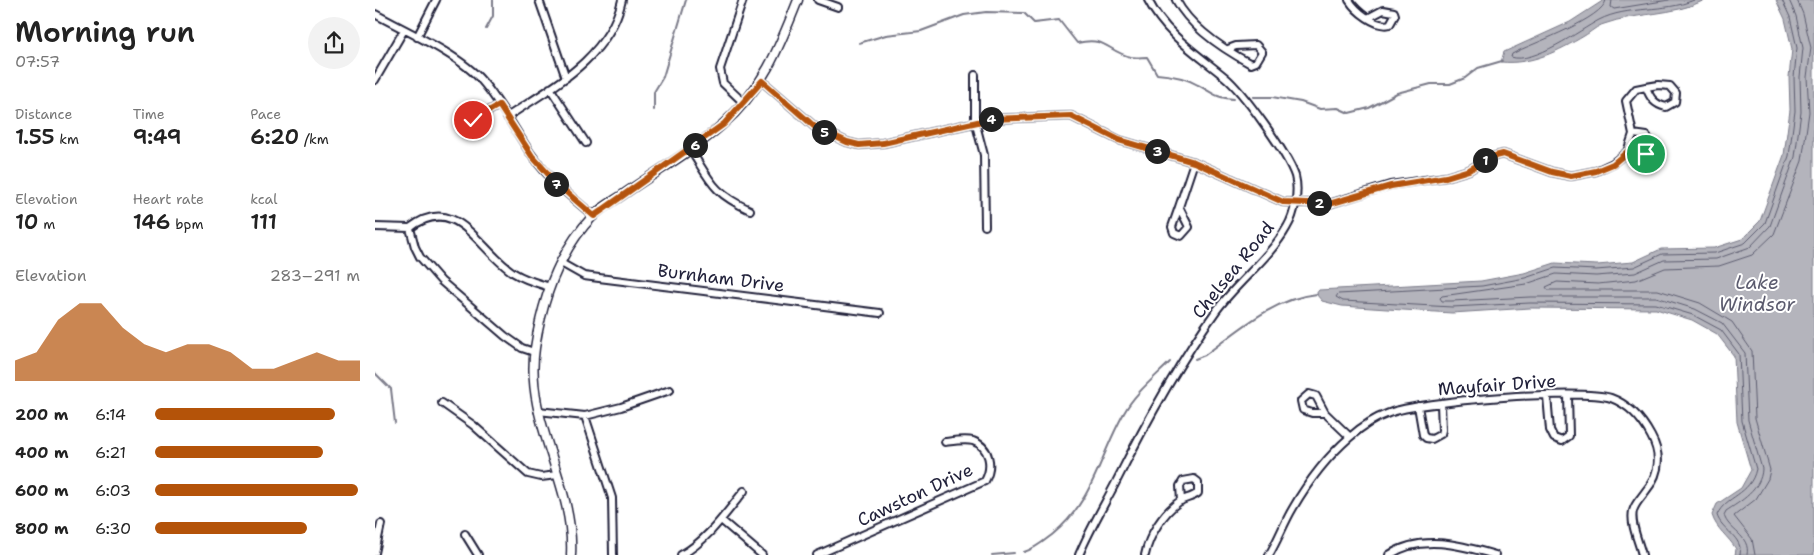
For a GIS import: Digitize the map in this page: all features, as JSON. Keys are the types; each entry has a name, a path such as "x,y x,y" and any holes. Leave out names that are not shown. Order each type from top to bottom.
{"main road":[{"path":"571,555 568,515 537,411 534,352 539,319 550,287 561,263 575,240 594,216 724,124 762,81 777,54 798,0"}],"street":[{"path":"417,37 436,0"},
{"path":"539,0 567,78"},
{"path":"507,116 567,78 597,49 619,13 622,0"},
{"path":"743,0 721,69 723,83 743,102"},
{"path":"818,0 838,7"},
{"name":"Chelsea Road","path":"1079,555 1135,445 1176,372 1218,309 1275,245 1289,225 1296,202 1295,176 1249,104 1227,78 1183,44 1164,26 1148,0"},
{"path":"1175,0 1191,21 1228,49 1251,64 1256,62 1262,52 1256,45 1236,46 1228,49"},
{"path":"1349,0 1354,8 1368,18"},
{"path":"375,14 466,66 481,80 507,116 532,156 558,185 594,216"},
{"path":"375,80 404,30"},
{"path":"975,75 975,121 984,155 985,226"},
{"path":"762,81 815,127 835,138 859,145 917,137 975,121 1039,115 1071,116 1119,140 1194,162 1283,202 1329,204 1391,186 1446,177 1469,170 1491,157 1503,154 1552,172 1571,176 1596,171 1613,164 1627,152 1633,134 1626,101 1636,89 1658,84 1671,86 1676,93 1675,102 1666,107 1659,105 1653,101 1646,87"},
{"path":"550,88 586,143"},
{"path":"473,120 499,105"},
{"path":"1627,152 1638,156 1646,154 1651,145 1647,136 1633,134"},
{"path":"690,149 715,189 728,200 750,210"},
{"path":"1179,207 1194,162"},
{"path":"375,227 410,228 421,220 437,216 449,217 461,223 486,249 513,272 550,287"},
{"path":"410,228 415,247 420,256 441,281 511,340 522,348 534,352"},
{"name":"Burnham Drive","path":"561,263 591,277 880,313"},
{"path":"537,411 585,416 621,407 670,390"},
{"path":"1547,396 1550,430 1554,438 1562,441 1569,436 1571,428 1568,394"},
{"name":"Mayfair Drive","path":"1269,555 1293,508 1327,461 1350,437 1389,413 1418,406 1568,394 1593,394 1625,404 1639,418 1652,438 1659,458 1655,477 1637,501 1633,512 1642,555"},
{"path":"442,403 473,426 528,474 541,476 557,475"},
{"path":"1418,406 1423,435 1425,438 1432,439 1441,434 1441,404"},
{"path":"1325,413 1350,437"},
{"path":"585,416 612,498 613,555"},
{"name":"Cawston Drive","path":"817,555 985,481 989,473 989,457 982,446 971,441 945,442"},
{"path":"681,555 692,548 721,520 744,491"},
{"path":"1145,555 1150,539 1159,523 1181,501"},
{"path":"721,520 762,555"},
{"path":"375,553 381,524"},
{"path":"465,534 478,555"},
{"path":"1389,555 1418,543 1437,543 1458,545 1495,555"}],"water":[{"path":"1604,0 1705,0 1680,9 1629,17 1604,24 1565,47 1544,56 1523,61 1501,62 1504,52 1570,22"},
{"name":"Lake Windsor","path":"1776,0 1814,0 1814,555 1735,555 1736,549 1716,524 1712,515 1717,504 1741,488 1751,470 1737,422 1734,356 1717,334 1692,320 1656,309 1530,308 1452,313 1342,306 1322,301 1316,294 1319,290 1481,281 1524,273 1555,263 1597,265 1633,262 1661,249 1714,248 1742,239 1760,221 1784,155 1790,110 1789,77 1792,49 1785,19"}],"waterway":[{"path":"486,29 493,16 493,0"},
{"path":"654,110 654,92 663,77 686,0"},
{"path":"859,43 886,35 921,31 964,15 986,12 1024,13 1034,23 1059,20 1077,43 1095,41 1131,57 1147,57 1157,74 1183,79 1211,93 1234,99"},
{"path":"1253,97 1272,97 1301,102 1320,109 1338,108 1349,113 1369,108 1397,93 1431,84 1450,84 1465,78 1478,68 1502,61"},
{"path":"1195,359 1205,355 1272,308 1301,297 1317,294"},
{"path":"1024,552 1036,547 1053,534 1078,507 1095,477 1115,429 1128,406 1145,386 1170,362"},
{"path":"375,373 391,389 395,423"},
{"path":"992,555 1014,553"}],"route":[{"path":"473,120 499,105 532,156 558,185 594,216 642,180 724,124 762,81 815,127 835,138 859,145 871,145 925,135 975,121 1058,114 1071,116 1087,122 1129,144 1194,162 1283,202 1329,204 1391,186 1446,177 1469,170 1491,157 1503,154 1552,172 1571,176 1596,171 1613,164 1627,152 1638,156 1646,154"}]}
